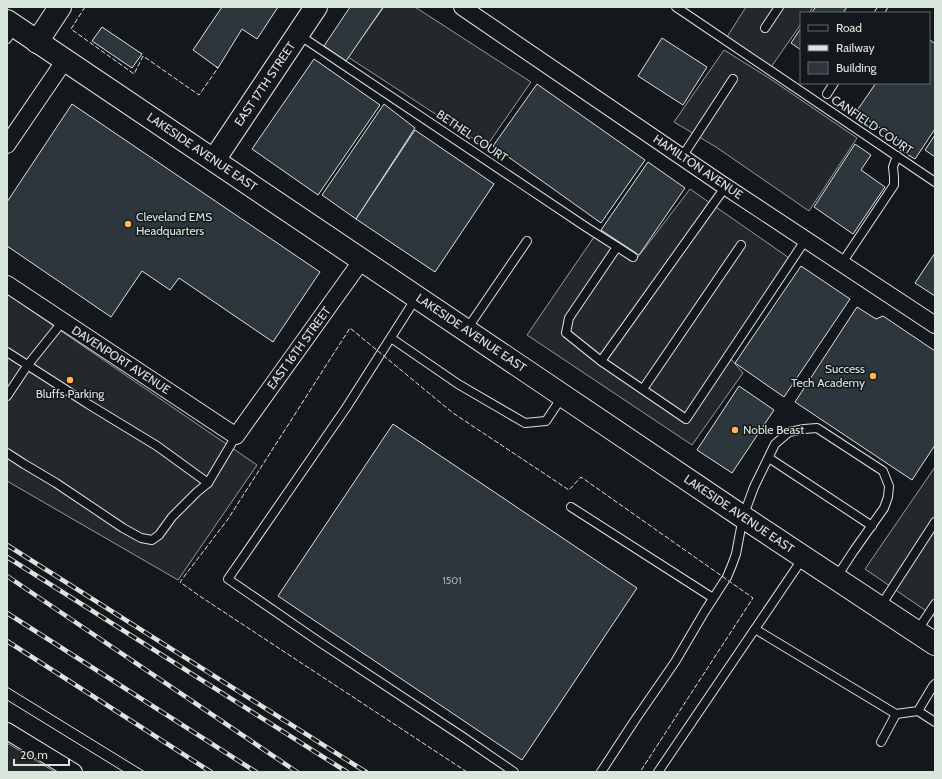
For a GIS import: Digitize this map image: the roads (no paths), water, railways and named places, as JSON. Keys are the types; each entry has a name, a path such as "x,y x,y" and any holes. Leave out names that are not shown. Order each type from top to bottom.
{"street":[{"path":"37,42 60,7"},
{"name":"EAST 17TH STREET","path":"214,160 316,7"},
{"name":"HAMILTON AVENUE","path":"462,7 682,157 935,324"},
{"name":"LAKESIDE AVENUE EAST","path":"10,29 37,42 65,60 803,558 935,644"},
{"path":"7,145 65,60"},
{"name":"EAST 16TH STREET","path":"236,436 362,260"},
{"name":"DAVENPORT AVENUE","path":"7,284 236,436"},
{"path":"7,731 74,772"}],"lane":[{"name":"CANFIELD COURT","path":"676,7 935,182"},
{"path":"765,28 779,7"},
{"name":"BETHEL COURT","path":"298,35 633,257"},
{"path":"682,157 733,79"},
{"path":"827,94 833,84"},
{"path":"842,263 894,185 893,167 897,156"},
{"path":"601,361 726,186"},
{"path":"617,247 569,318 566,333 601,361 686,419 806,239"},
{"path":"466,330 527,241"},
{"path":"643,390 741,245"},
{"path":"417,297 346,408 228,579 318,641 463,736 514,772"},
{"path":"7,396 27,366 63,321"},
{"path":"391,338 458,384 525,424 546,421 563,396"},
{"path":"7,352 27,366 157,446 208,483"},
{"path":"601,772 675,662 727,577 740,538 743,517 754,487 775,444 789,432 817,428 883,471 889,486 888,498 884,508 836,579"},
{"path":"7,453 56,483 123,528 141,538 152,540 159,535 172,517 208,483 236,436"},
{"path":"769,458 872,526"},
{"path":"571,508 713,598"},
{"path":"880,608 935,522"},
{"path":"658,772 803,558"},
{"path":"916,632 935,604"},
{"path":"755,629 896,714 918,711 935,722"},
{"path":"918,711 935,684"},
{"path":"881,742 896,714"}],"tram line":[{"path":"7,687 145,772"},
{"path":"7,700 124,772"}],"railway":[{"path":"7,545 366,772"},
{"path":"7,557 347,772"},
{"path":"7,576 297,772"},
{"path":"7,613 256,772"},
{"path":"7,641 211,772"}],"place":[{"name":"Cleveland EMS Headquarters","path":"128,224"},
{"name":"Success Tech Academy","path":"873,376"},
{"name":"Bluffs Parking","path":"70,380"},
{"name":"Noble Beast","path":"735,430"}]}
